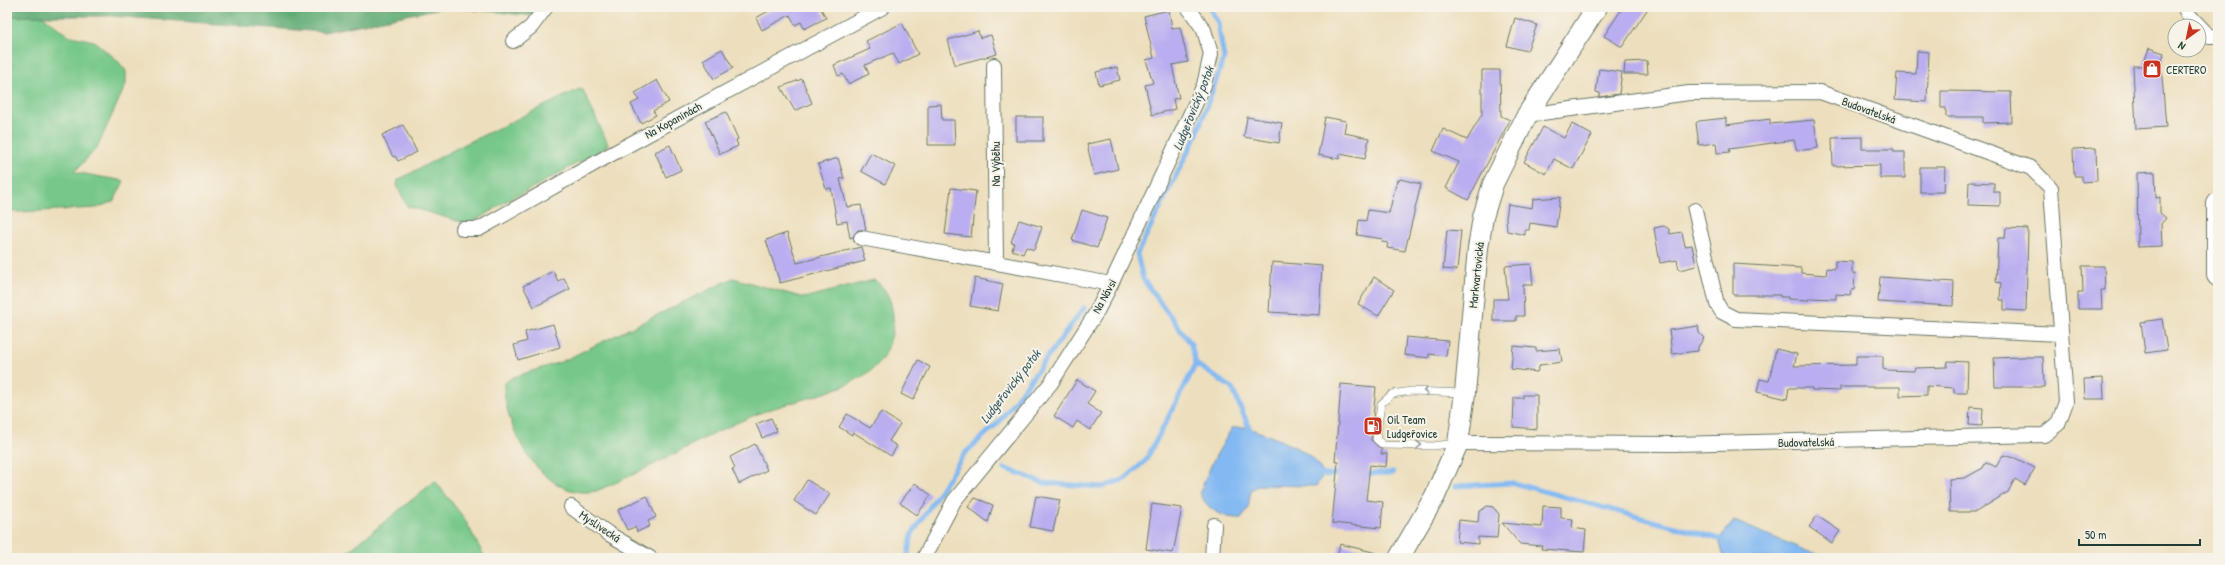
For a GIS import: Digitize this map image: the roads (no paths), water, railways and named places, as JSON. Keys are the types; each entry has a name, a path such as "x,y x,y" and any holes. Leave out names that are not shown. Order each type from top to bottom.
{"main road":[{"path":"2218,204 2218,276"}],"street":[{"path":"513,41 531,26 546,7"},
{"name":"Na Kopaninách","path":"463,229 479,229 615,152 883,7"},
{"name":"Na Návsi","path":"924,558 954,501 1051,383 1111,284 1204,85 1211,54 1204,30 1188,7"},
{"name":"Markvartovická","path":"1399,558 1436,496 1458,443 1465,393 1478,248 1483,217 1496,177 1527,115 1597,7"},
{"path":"2184,7 2188,14 2209,36 2218,36"},
{"name":"Na Výběhu","path":"994,65 996,263"},
{"name":"Budovatelská","path":"1458,443 1675,444 2044,435 2058,424 2066,402 2051,188 2031,168 1820,92 1689,93 1527,115"},
{"path":"1695,210 1717,304 1722,312 1736,320 2061,334"},
{"path":"860,238 1111,284"},
{"name":"Myslivecká","path":"571,507 609,534 650,558"},
{"path":"1212,558 1214,525"}],"lane":[{"path":"1458,443 1433,446 1383,445 1376,439 1381,404 1392,394 1410,391 1465,393"}],"water":[{"path":"1247,427 1302,451 1312,458 1319,466 1323,475 1316,486 1259,485 1251,490 1248,509 1241,518 1228,517 1211,508 1202,498 1200,492 1213,461 1232,428"},
{"path":"1734,521 1809,552 1844,558 1724,558 1719,539"}],"waterway":[{"name":"Ludgeřovický potok","path":"1209,7 1218,23 1224,58 1197,134 1137,254 1143,279 1191,344 1196,364 1232,388 1252,434"},
{"name":"Ludgeřovický potok","path":"907,558 912,534 964,454 999,422 1084,308"},
{"path":"1004,468 1044,483 1102,487 1125,479 1146,460 1196,364"},
{"path":"1317,473 1323,475 1343,474"},
{"path":"1363,474 1393,473"},
{"path":"1455,486 1513,483 1723,540"}],"place":[{"name":"CERTERO","path":"2152,69"},
{"name":"Oil Team Ludgeřovice","path":"1373,426"}]}
